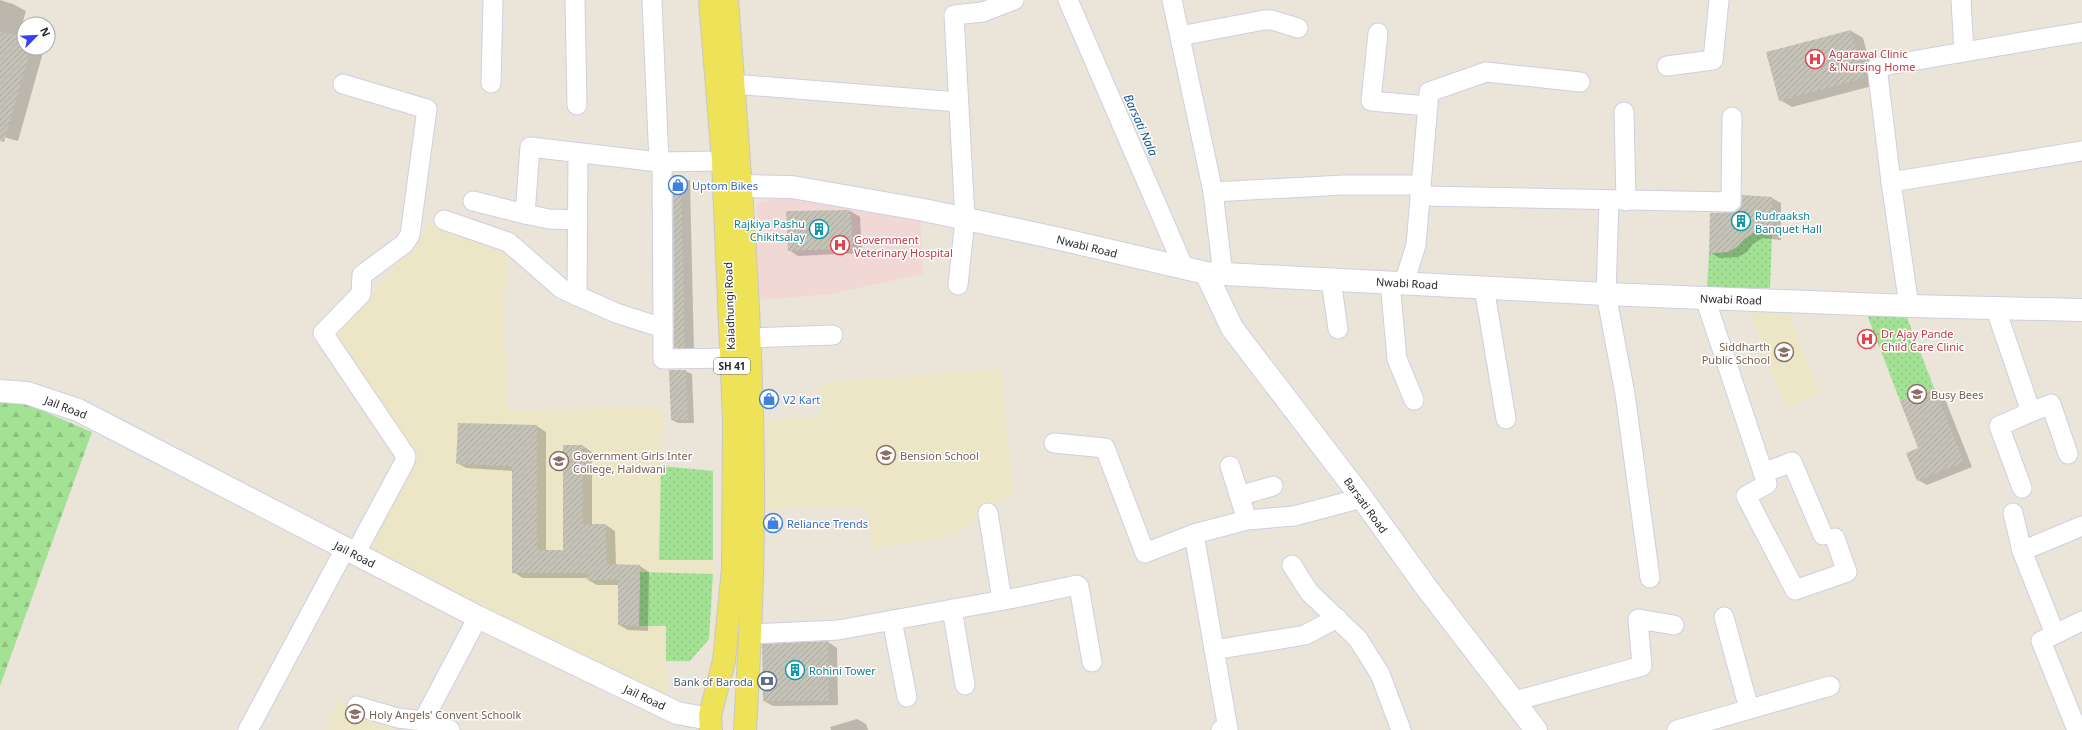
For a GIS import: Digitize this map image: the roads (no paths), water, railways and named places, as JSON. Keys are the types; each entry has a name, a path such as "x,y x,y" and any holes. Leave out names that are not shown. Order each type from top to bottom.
{"main road":[{"name":"Kaladhungi Road","path":"710,0 723,160 733,187 748,338 753,477 750,634 745,730"},
{"name":"Kaladhungi Road","path":"710,725 714,696 724,661 733,568 733,84 727,0"},
{"path":"714,696 731,693 746,698"}],"street":[{"path":"491,83 493,0"},
{"path":"575,0 578,105"},
{"path":"652,0 661,162 663,359 732,358"},
{"path":"958,285 965,219 953,7 983,12 1014,0"},
{"path":"1068,0 1184,268"},
{"path":"1172,0 1213,192 1214,274"},
{"path":"1667,66 1713,60 1719,0"},
{"path":"1961,0 1964,52"},
{"path":"1180,36 1264,20 1272,20 1298,28"},
{"path":"1909,306 1890,182 1877,67 2082,32"},
{"path":"1378,33 1371,101 1428,106"},
{"path":"1414,400 1397,359 1397,282 1416,245 1429,92 1486,72 1580,82"},
{"path":"248,730 350,551 405,461 406,456 323,333 361,294 362,275 404,244 410,235 427,109 343,84"},
{"path":"733,84 958,102"},
{"path":"1624,112 1617,201 1606,294 1624,394 1650,578"},
{"path":"1213,192 1343,185 1617,201 1730,202 1732,117"},
{"path":"525,214 530,147 661,162 723,160"},
{"path":"1890,182 2082,151"},
{"path":"577,296 578,153"},
{"name":"Nwabi Road","path":"733,187 792,187 965,219 1214,274 1397,282 1606,294 1909,306 2082,310"},
{"path":"473,201 549,219 578,220"},
{"path":"444,220 508,242 562,289 616,313 663,328"},
{"name":"Barsati Road","path":"1214,274 1232,328 1362,498 1426,587 1536,730"},
{"path":"1331,280 1338,329"},
{"path":"1484,287 1506,419"},
{"path":"1705,298 1763,473 1767,484 1746,496 1795,590 1846,572 1792,462 1763,473"},
{"path":"1995,307 2031,412"},
{"path":"748,338 833,335"},
{"name":"Jail Road","path":"0,391 27,393 78,410 478,617 677,713 710,725"},
{"path":"2022,488 1999,426 2051,404 2068,454"},
{"path":"1054,443 1105,448 1145,553 1194,534 1247,520 1294,516 1362,498"},
{"path":"1230,466 1247,520"},
{"path":"1240,496 1273,486"},
{"path":"988,513 1002,600"},
{"path":"2013,513 2022,551 2055,634"},
{"path":"2022,551 2082,526"},
{"path":"1194,534 1214,650 1225,730"},
{"path":"1292,565 1309,592 1358,639 1380,674 1401,730"},
{"path":"750,634 838,630 1077,585 1079,587 1092,662"},
{"path":"952,609 965,685"},
{"path":"422,721 478,617"},
{"path":"1724,617 1749,709"},
{"path":"1214,650 1305,635 1337,618"},
{"path":"1515,701 1642,666 1638,619 1674,625"},
{"path":"892,620 907,696"},
{"path":"2077,730 2041,641 2082,621"},
{"path":"1677,730 1830,686"},
{"path":"357,706 398,718 422,721 450,730"}],"place":[{"name":"Agarawal Clinic & Nursing Home","path":"1815,59"},
{"name":"Uptom Bikes","path":"678,185"},
{"name":"Rudraaksh Banquet Hall","path":"1741,221"},
{"name":"Rajkiya Pashu Chikitsalay","path":"819,229"},
{"name":"Government Veterinary Hospital","path":"840,245"},
{"name":"Dr Ajay Pande Child Care Clinic","path":"1867,339"},
{"name":"Siddharth Public School","path":"1784,352"},
{"name":"Busy Bees","path":"1917,394"},
{"name":"V2 Kart","path":"769,399"},
{"name":"Bension School","path":"886,455"},
{"name":"Government Girls Inter College, Haldwani","path":"559,461"},
{"name":"Reliance Trends","path":"773,523"},
{"name":"Rohini Tower","path":"795,670"},
{"name":"Bank of Baroda","path":"767,681"},
{"name":"Holy Angels' Convent Schoolk","path":"355,714"}],"water label":[{"name":"Barsati Nala","path":"1141,125"}]}
